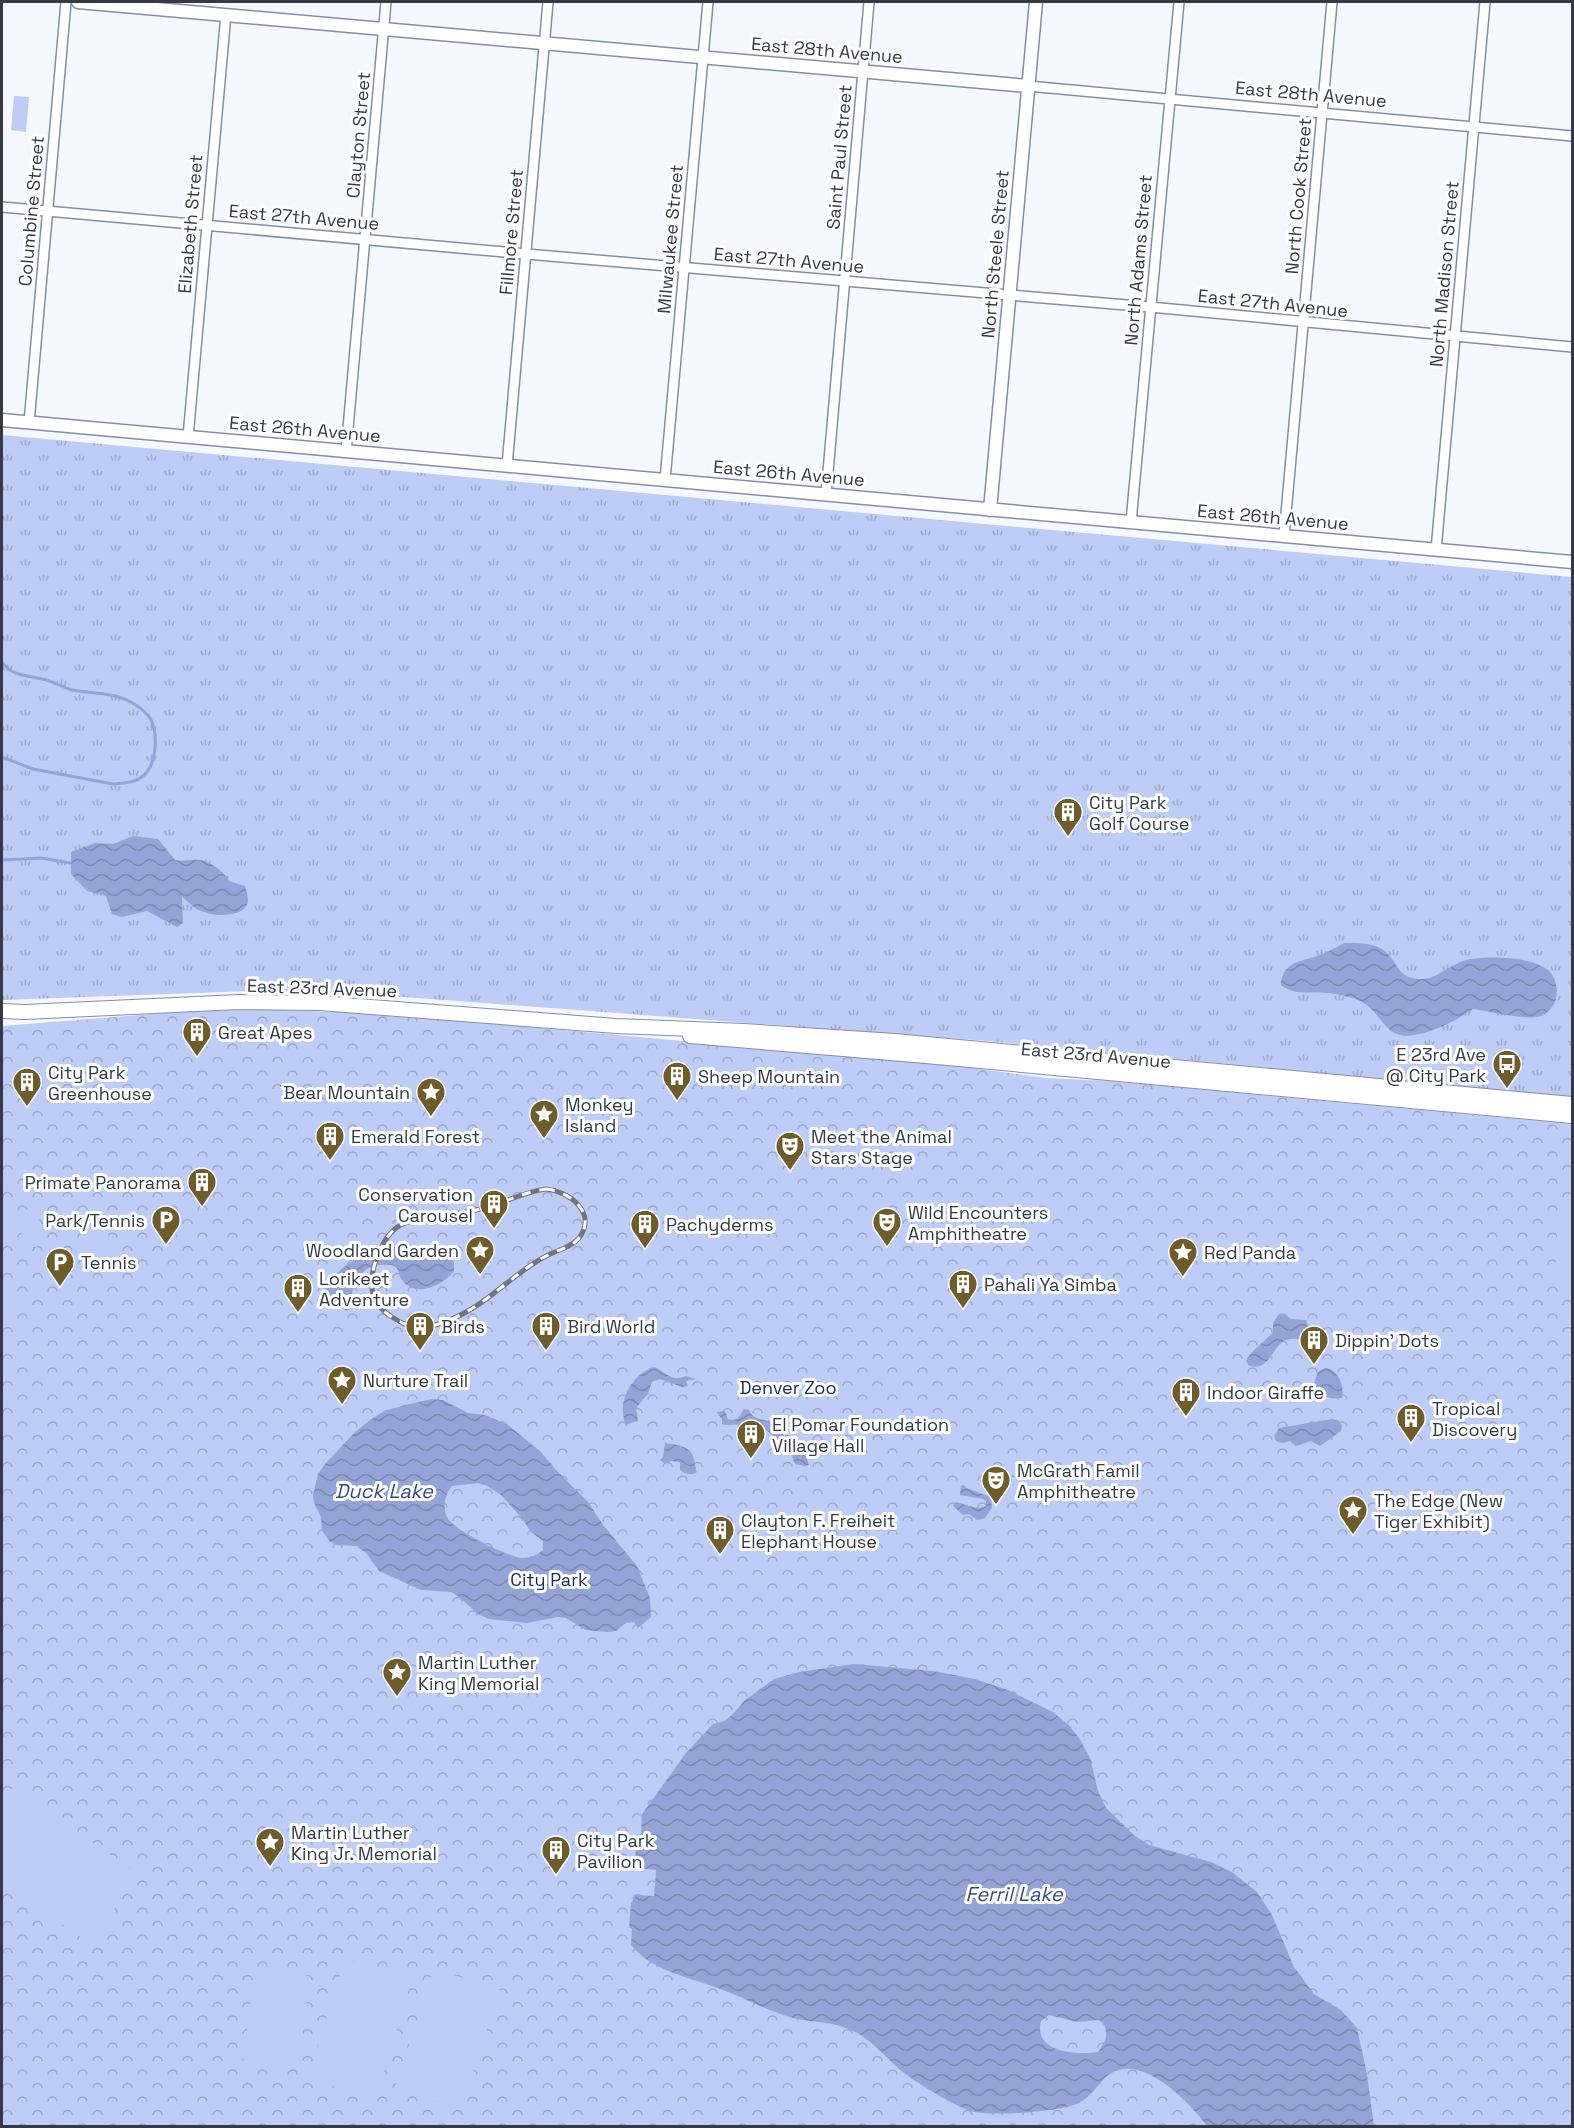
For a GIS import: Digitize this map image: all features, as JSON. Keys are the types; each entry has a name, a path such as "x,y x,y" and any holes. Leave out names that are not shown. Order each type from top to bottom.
{"main road":[{"name":"East 23rd Avenue","path":"2,1011 294,1002 616,1026 744,1031 895,1041 1572,1104"},
{"name":"East 23rd Avenue","path":"2,1017 25,1012"},
{"name":"East 23rd Avenue","path":"616,1026 748,1043 926,1056 1572,1116"}],"street":[{"name":"Columbine Street","path":"29,423 66,2"},
{"name":"East 28th Avenue","path":"78,2 1572,136"},
{"name":"Clayton Street","path":"346,451 386,2"},
{"name":"Fillmore Street","path":"507,466 548,2"},
{"name":"Milwaukee Street","path":"665,480 708,2"},
{"name":"Saint Paul Street","path":"826,495 869,2"},
{"name":"North Steele Street","path":"990,510 1036,2"},
{"name":"North Adams Street","path":"1131,522 1179,2"},
{"name":"North Cook Street","path":"1284,536 1332,2"},
{"name":"North Madison Street","path":"1436,550 1485,2"},
{"name":"Elizabeth Street","path":"188,437 226,14"},
{"name":"East 27th Avenue","path":"2,207 1150,307 1572,347"},
{"name":"East 26th Avenue","path":"2,420 1572,562"}],"green space":[{"path":"14,96 29,97 26,132 11,130"},
{"name":"City Park Golf Course","path":"2,435 1572,577 1572,1097 988,1041 328,992 252,991 2,1000"},
{"name":"City Park","path":"253,1009 336,1012 486,1023 748,1047 901,1058 1046,1078 1110,1081 1572,1124 1572,2126 2,2126 2,1026 165,1013"},
{"path":"2,1208 14,1209 12,1245 2,1244"},
{"path":"23,1209 40,1211 37,1247 21,1245"},
{"path":"1572,1209 1572,1295 1558,1292 1556,1248 1560,1227"},
{"path":"82,1214 110,1216 107,1252 79,1250"},
{"path":"2,1283 15,1284 12,1320 2,1320"},
{"path":"10,1788 138,1873 91,1944 2,1884 2,1801"},
{"path":"345,1959 412,1979 376,2098 308,2078"},
{"path":"255,1969 310,1976 298,2069 243,2062"},
{"path":"434,1969 500,1990 461,2109 395,2087"}],"water":[{"path":"133,836 158,839 175,860 199,860 212,864 229,881 245,886 248,901 246,907 242,911 228,915 206,913 193,907 182,897 183,923 177,927 147,911 122,917 112,914 106,896 87,891 71,874 71,852 95,843 113,844"},
{"path":"1344,943 1367,944 1383,949 1402,973 1417,979 1430,978 1457,963 1470,959 1504,958 1538,964 1552,975 1557,988 1555,1002 1547,1013 1535,1017 1518,1017 1473,1009 1445,1025 1409,1036 1391,1031 1357,999 1331,993 1291,991 1281,985 1282,977 1288,967"},
{"path":"406,1243 420,1254 438,1254 450,1258 454,1262 454,1271 436,1285 414,1289 402,1280 394,1266 374,1266 367,1269 357,1280 350,1309 347,1311 325,1298 331,1281 345,1266 359,1259 380,1255"},
{"path":"1279,1314 1291,1319 1306,1320 1310,1331 1305,1339 1288,1339 1281,1343 1262,1365 1249,1366 1246,1361 1273,1332 1273,1323"},
{"path":"655,1367 673,1377 686,1376 696,1379 686,1381 688,1386 682,1387 660,1379 652,1382 648,1394 636,1408 638,1421 625,1425 623,1406 630,1387 643,1372"},
{"path":"1325,1368 1334,1371 1340,1379 1342,1398 1325,1396 1316,1387 1314,1383 1318,1372"},
{"name":"Duck Lake","path":"432,1399 443,1400 468,1413 485,1415 508,1425 540,1451 588,1502 604,1526 637,1566 650,1598 651,1617 638,1628 634,1622 626,1623 616,1631 607,1632 586,1630 566,1618 558,1617 527,1623 489,1619 478,1614 451,1592 421,1590 379,1571 366,1553 356,1546 337,1545 330,1542 322,1531 321,1517 314,1503 313,1495 318,1474 356,1431 384,1411","holes":["478,1483 501,1495 531,1532 543,1541 543,1550 536,1555 522,1558 505,1553 459,1529 451,1522 445,1513 445,1505 446,1497 452,1486"]},
{"path":"744,1409 749,1410 755,1418 783,1425 784,1435 803,1450 809,1465 795,1464 790,1451 759,1424 725,1425 722,1424 722,1419 716,1412 725,1411 728,1419 734,1420"},
{"path":"1332,1419 1339,1421 1342,1425 1341,1431 1320,1446 1311,1441 1296,1446 1290,1441 1282,1443 1276,1441 1274,1436 1279,1428"},
{"path":"665,1443 689,1450 697,1472 686,1473 680,1470 680,1462 664,1463 660,1460 663,1457"},
{"path":"964,1485 966,1488 991,1497 992,1508 985,1518 977,1520 969,1514 963,1515 953,1506 956,1502 975,1507 986,1506 986,1501 983,1499 960,1495 961,1486"},
{"name":"Ferril Lake","path":"854,1664 933,1671 975,1679 1008,1690 1053,1712 1070,1726 1081,1741 1090,1758 1098,1791 1106,1808 1135,1836 1149,1845 1211,1862 1232,1872 1257,1892 1272,1915 1294,1967 1314,1994 1341,2010 1357,2028 1367,2074 1374,2126 1207,2126 1167,2085 1141,2071 1128,2069 1111,2073 1090,2095 1070,2106 998,2114 975,2112 949,2101 919,2083 897,2067 870,2041 853,2031 836,2025 793,2018 778,2013 662,1968 640,1954 631,1945 632,1929 629,1927 631,1903 636,1895 654,1896 656,1870 638,1868 635,1860 637,1835 641,1834 642,1814 686,1753 713,1724 724,1721 744,1701 774,1679 799,1672","holes":["1049,2015 1077,2022 1099,2020 1103,2024 1106,2036 1098,2052 1079,2053 1058,2050 1043,2040 1040,2032 1041,2021"]}],"waterway":[{"path":"2,662 10,670 19,674 46,680 72,690 112,695 127,700 149,717 155,733 154,757 148,771 143,776 129,782 113,784 33,769 2,757"},
{"path":"2,860 41,858 70,863"}],"railway":[{"path":"546,1189 564,1194 572,1199 583,1212 584,1229 573,1244 538,1261 473,1308 439,1324 425,1327 411,1326 392,1317 380,1306 373,1294 373,1271 383,1244 396,1228 411,1221 474,1211 546,1189"}],"place":[{"name":"City Park Golf Course","path":"1068,838"},
{"name":"Great Apes","path":"197,1058"},
{"name":"E 23rd Ave @ City Park","path":"1507,1090"},
{"name":"Sheep Mountain","path":"677,1102"},
{"name":"City Park Greenhouse","path":"27,1108"},
{"name":"Bear Mountain","path":"431,1118"},
{"name":"Monkey Island","path":"544,1140"},
{"name":"Emerald Forest","path":"330,1162"},
{"name":"Meet the Animal Stars Stage","path":"790,1172"},
{"name":"Primate Panorama","path":"202,1208"},
{"name":"Conservation Carousel","path":"494,1230"},
{"name":"Park/Tennis","path":"166,1246"},
{"name":"Wild Encounters Amphitheatre","path":"887,1248"},
{"name":"Pachyderms","path":"645,1250"},
{"name":"Woodland Garden","path":"480,1276"},
{"name":"Red Panda","path":"1183,1278"},
{"name":"Tennis","path":"60,1288"},
{"name":"Pahali Ya Simba","path":"963,1310"},
{"name":"Lorikeet Adventure","path":"298,1314"},
{"name":"Birds","path":"420,1352"},
{"name":"Bird World","path":"546,1352"},
{"name":"Dippin' Dots","path":"1314,1366"},
{"name":"Nurture Trail","path":"342,1406"},
{"name":"Indoor Giraffe","path":"1186,1418"},
{"name":"Tropical Discovery","path":"1411,1444"},
{"name":"El Pomar Foundation Village Hall","path":"751,1460"},
{"name":"McGrath Famil Amphitheatre","path":"996,1506"},
{"name":"The Edge (New Tiger Exhibit)","path":"1353,1536"},
{"name":"Clayton F. Freiheit Elephant House","path":"720,1556"},
{"name":"Martin Luther King Memorial","path":"397,1698"},
{"name":"Martin Luther King Jr. Memorial","path":"270,1868"},
{"name":"City Park Pavilion","path":"556,1876"}],"park label":[{"name":"Denver Zoo","path":"788,1387"}]}
